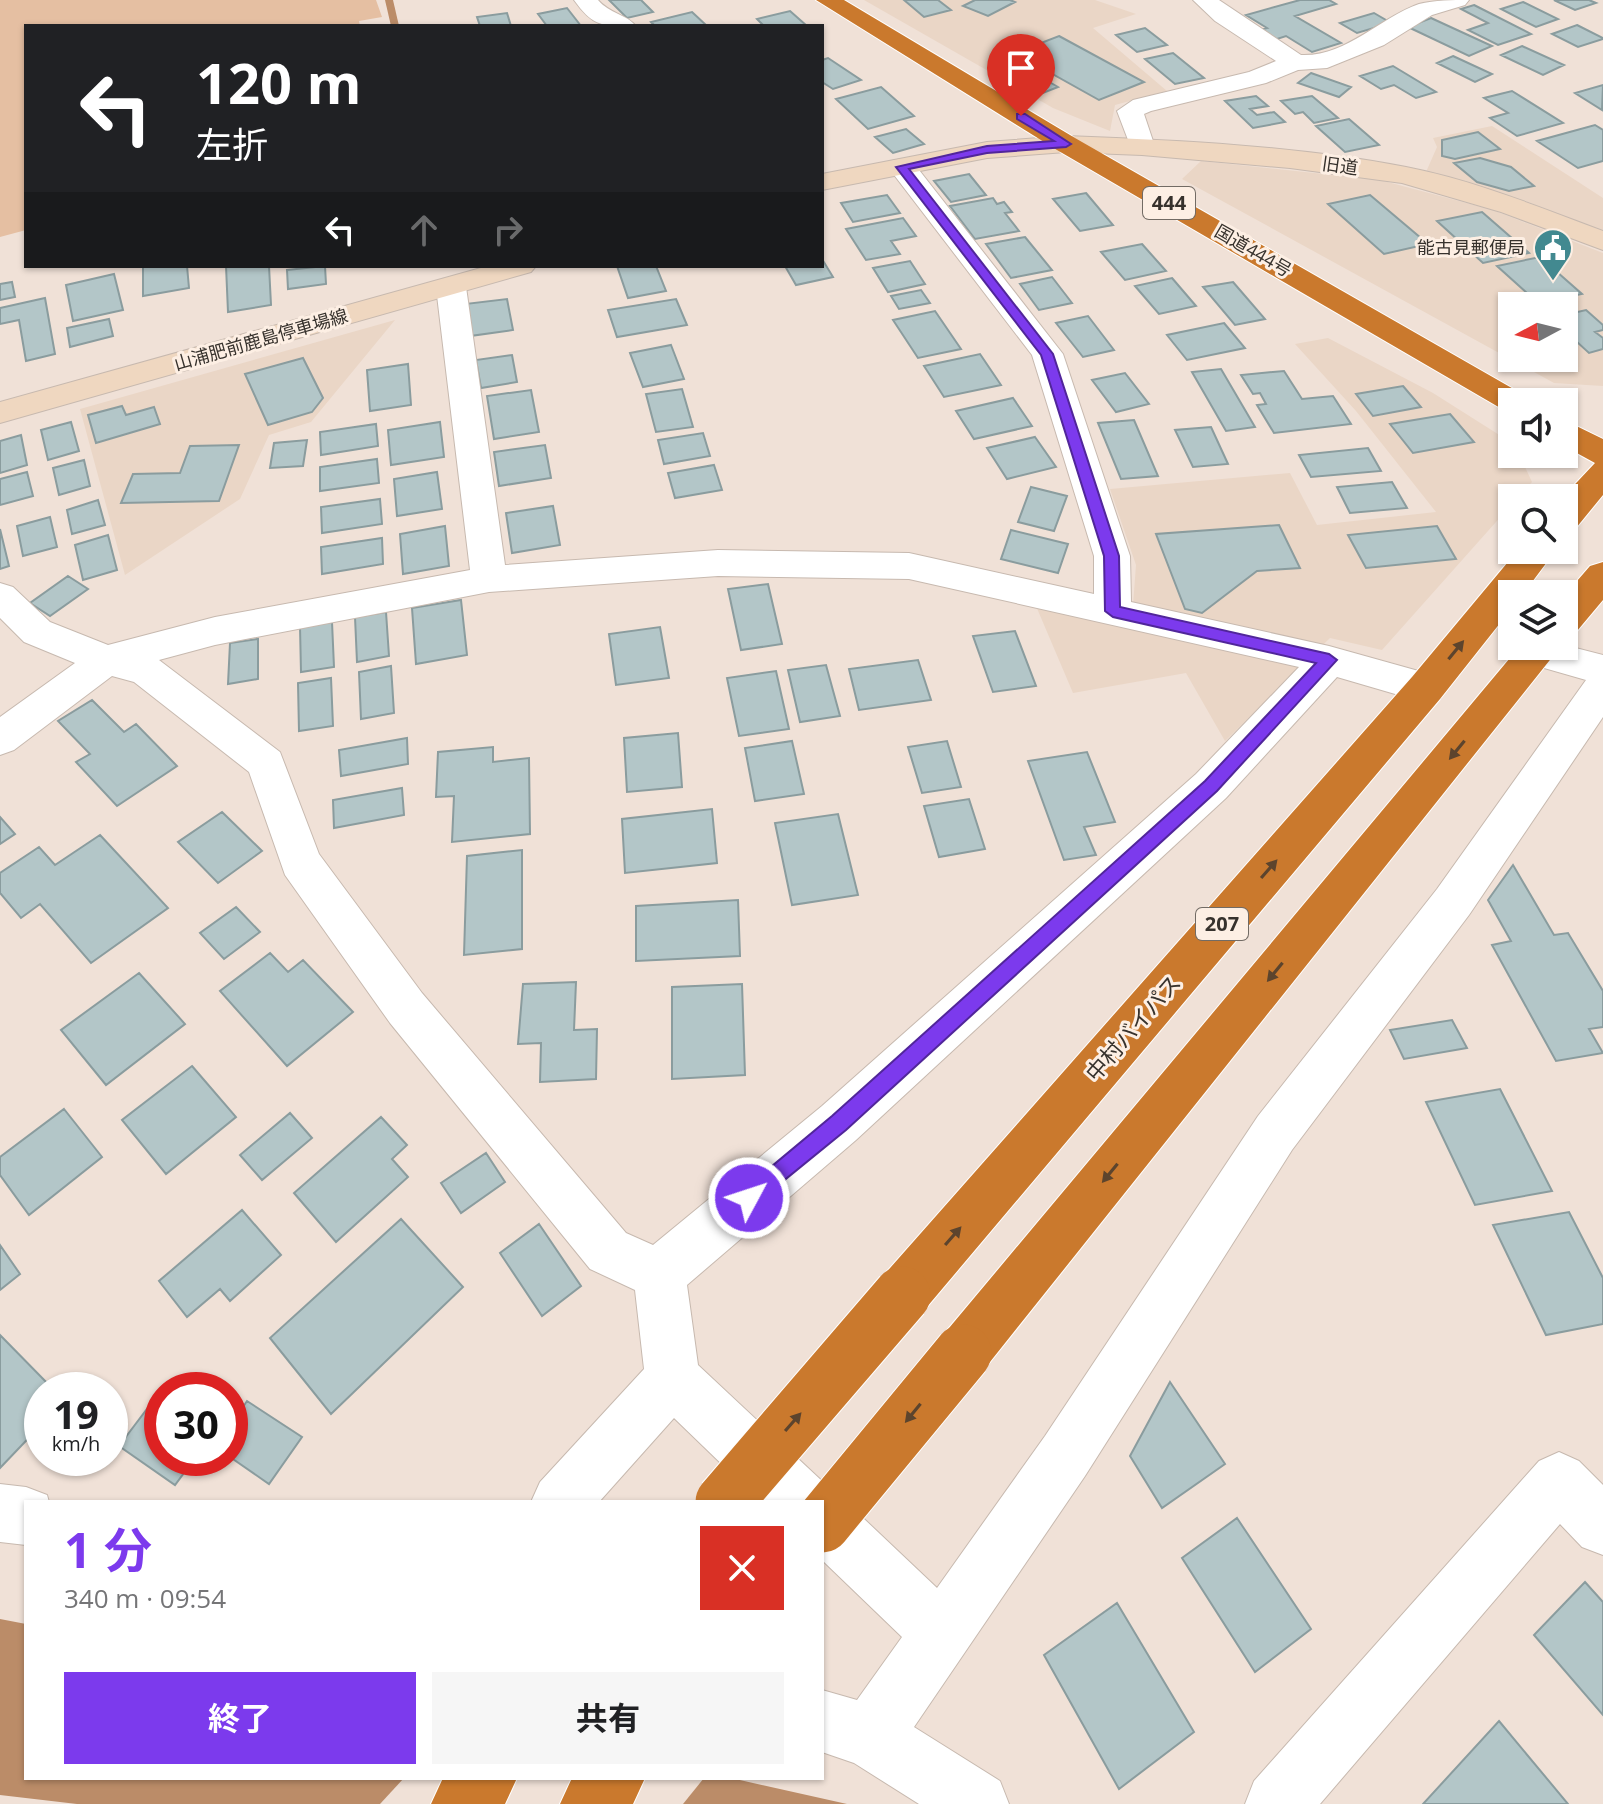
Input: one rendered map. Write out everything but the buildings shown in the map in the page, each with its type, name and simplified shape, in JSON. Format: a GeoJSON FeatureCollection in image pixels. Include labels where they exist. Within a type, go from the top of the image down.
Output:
{"type":"FeatureCollection","features":[{"type":"Feature","properties":{"kind":"highway","name":"国道444号"},"geometry":{"type":"LineString","coordinates":[[828,0],[1066,144],[1498,393]]}},
{"type":"Feature","properties":{"kind":"highway"},"geometry":{"type":"LineString","coordinates":[[1578,439],[1603,454]]}},
{"type":"Feature","properties":{"kind":"highway"},"geometry":{"type":"LineString","coordinates":[[1578,502],[1603,472]]}},
{"type":"Feature","properties":{"kind":"highway","name":"中村バイパス"},"geometry":{"type":"LineString","coordinates":[[726,1500],[1426,688],[1527,564]]}},
{"type":"Feature","properties":{"kind":"highway"},"geometry":{"type":"LineString","coordinates":[[1578,605],[1603,575]]}},
{"type":"Feature","properties":{"kind":"highway"},"geometry":{"type":"LineString","coordinates":[[824,1520],[1532,660]]}},
{"type":"Feature","properties":{"kind":"highway"},"geometry":{"type":"LineString","coordinates":[[463,1804],[483,1780]]}},
{"type":"Feature","properties":{"kind":"highway"},"geometry":{"type":"LineString","coordinates":[[592,1804],[611,1780]]}},
{"type":"Feature","properties":{"kind":"main road","name":"旧道"},"geometry":{"type":"LineString","coordinates":[[1066,144],[1142,147],[1290,160],[1405,175],[1511,206],[1603,241]]}},
{"type":"Feature","properties":{"kind":"main road"},"geometry":{"type":"LineString","coordinates":[[824,182],[987,150],[1066,144]]}},
{"type":"Feature","properties":{"kind":"main road","name":"山浦肥前鹿島停車場線"},"geometry":{"type":"LineString","coordinates":[[0,413],[514,268]]}},
{"type":"Feature","properties":{"kind":"street"},"geometry":{"type":"LineString","coordinates":[[586,0],[599,16],[619,24]]}},
{"type":"Feature","properties":{"kind":"street"},"geometry":{"type":"LineString","coordinates":[[1205,0],[1223,16],[1295,62]]}},
{"type":"Feature","properties":{"kind":"street"},"geometry":{"type":"LineString","coordinates":[[1142,147],[1130,111],[1142,105],[1257,78],[1295,62],[1318,63],[1375,40],[1424,10],[1457,0]]}},
{"type":"Feature","properties":{"kind":"street"},"geometry":{"type":"LineString","coordinates":[[902,167],[1047,354],[1112,556],[1113,611]]}},
{"type":"Feature","properties":{"kind":"street"},"geometry":{"type":"LineString","coordinates":[[451,287],[489,579]]}},
{"type":"Feature","properties":{"kind":"street"},"geometry":{"type":"LineString","coordinates":[[0,739],[106,660],[215,631],[489,579],[718,563],[909,566],[1329,660],[1426,688]]}},
{"type":"Feature","properties":{"kind":"street"},"geometry":{"type":"LineString","coordinates":[[0,596],[37,632],[106,660],[147,671],[266,763],[300,862],[406,1008],[608,1251],[659,1274]]}},
{"type":"Feature","properties":{"kind":"street"},"geometry":{"type":"LineString","coordinates":[[1578,656],[1603,670]]}},
{"type":"Feature","properties":{"kind":"street"},"geometry":{"type":"LineString","coordinates":[[659,1274],[839,1123],[1211,786],[1329,660]]}},
{"type":"Feature","properties":{"kind":"street"},"geometry":{"type":"LineString","coordinates":[[977,1804],[846,1729],[941,1633],[1065,1456],[1275,1133],[1453,902],[1603,686]]}},
{"type":"Feature","properties":{"kind":"street"},"geometry":{"type":"LineString","coordinates":[[659,1274],[673,1379],[801,1500]]}},
{"type":"Feature","properties":{"kind":"street"},"geometry":{"type":"LineString","coordinates":[[562,1500],[673,1379]]}},
{"type":"Feature","properties":{"kind":"street"},"geometry":{"type":"LineString","coordinates":[[1277,1804],[1559,1481],[1603,1526]]}},
{"type":"Feature","properties":{"kind":"street"},"geometry":{"type":"LineString","coordinates":[[0,1513],[24,1516]]}},
{"type":"Feature","properties":{"kind":"street"},"geometry":{"type":"LineString","coordinates":[[824,1524],[941,1633]]}},
{"type":"Feature","properties":{"kind":"shaded area"},"geometry":{"type":"Polygon","coordinates":[[[0,0],[376,0],[382,17],[359,21],[360,24],[24,24],[24,231],[0,237],[0,0]]]}},
{"type":"Feature","properties":{"kind":"shaded area"},"geometry":{"type":"Polygon","coordinates":[[[864,0],[1095,0],[1136,14],[1093,28],[1167,91],[1115,105],[1110,131],[1053,108],[864,0]]]}},
{"type":"Feature","properties":{"kind":"shaded area"},"geometry":{"type":"Polygon","coordinates":[[[1492,126],[1603,198],[1603,231],[1525,201],[1426,172],[1437,147],[1433,138],[1492,126]]]}},
{"type":"Feature","properties":{"kind":"shaded area"},"geometry":{"type":"Polygon","coordinates":[[[1201,161],[1380,180],[1493,210],[1603,253],[1603,386],[1554,383],[1534,372],[1578,372],[1578,292],[1498,292],[1498,352],[1182,179],[1201,161]]]}},
{"type":"Feature","properties":{"kind":"shaded area"},"geometry":{"type":"Polygon","coordinates":[[[395,320],[311,422],[269,435],[240,499],[125,575],[80,409],[395,320]]]}},
{"type":"Feature","properties":{"kind":"shaded area"},"geometry":{"type":"Polygon","coordinates":[[[1328,338],[1433,393],[1498,434],[1498,468],[1526,468],[1532,482],[1498,484],[1498,520],[1382,650],[1330,638],[1225,741],[1186,673],[1073,693],[1036,606],[1132,619],[1136,565],[1110,489],[1290,473],[1317,525],[1436,512],[1356,411],[1295,344],[1328,338]]]}},
{"type":"Feature","properties":{"kind":"shaded area"},"geometry":{"type":"Polygon","coordinates":[[[0,1619],[24,1624],[24,1780],[740,1780],[847,1804],[77,1804],[0,1795],[0,1619]]]}},
{"type":"Feature","properties":{"kind":"pier"},"geometry":{"type":"Polygon","coordinates":[[[402,1780],[702,1780],[683,1804],[380,1804],[402,1780]]]}},
{"type":"Feature","properties":{"kind":"waterway"},"geometry":{"type":"LineString","coordinates":[[389,0],[395,24]]}},
{"type":"Feature","properties":{"kind":"place","name":"能古見郵便局"},"geometry":{"type":"Point","coordinates":[1553,282]}},
{"type":"Feature","properties":{"kind":"route"},"geometry":{"type":"LineString","coordinates":[[749,1198],[839,1123],[1211,786],[1329,660],[1113,611],[1112,556],[1047,354],[902,167],[987,150],[1066,144],[1021,116]]}}]}
